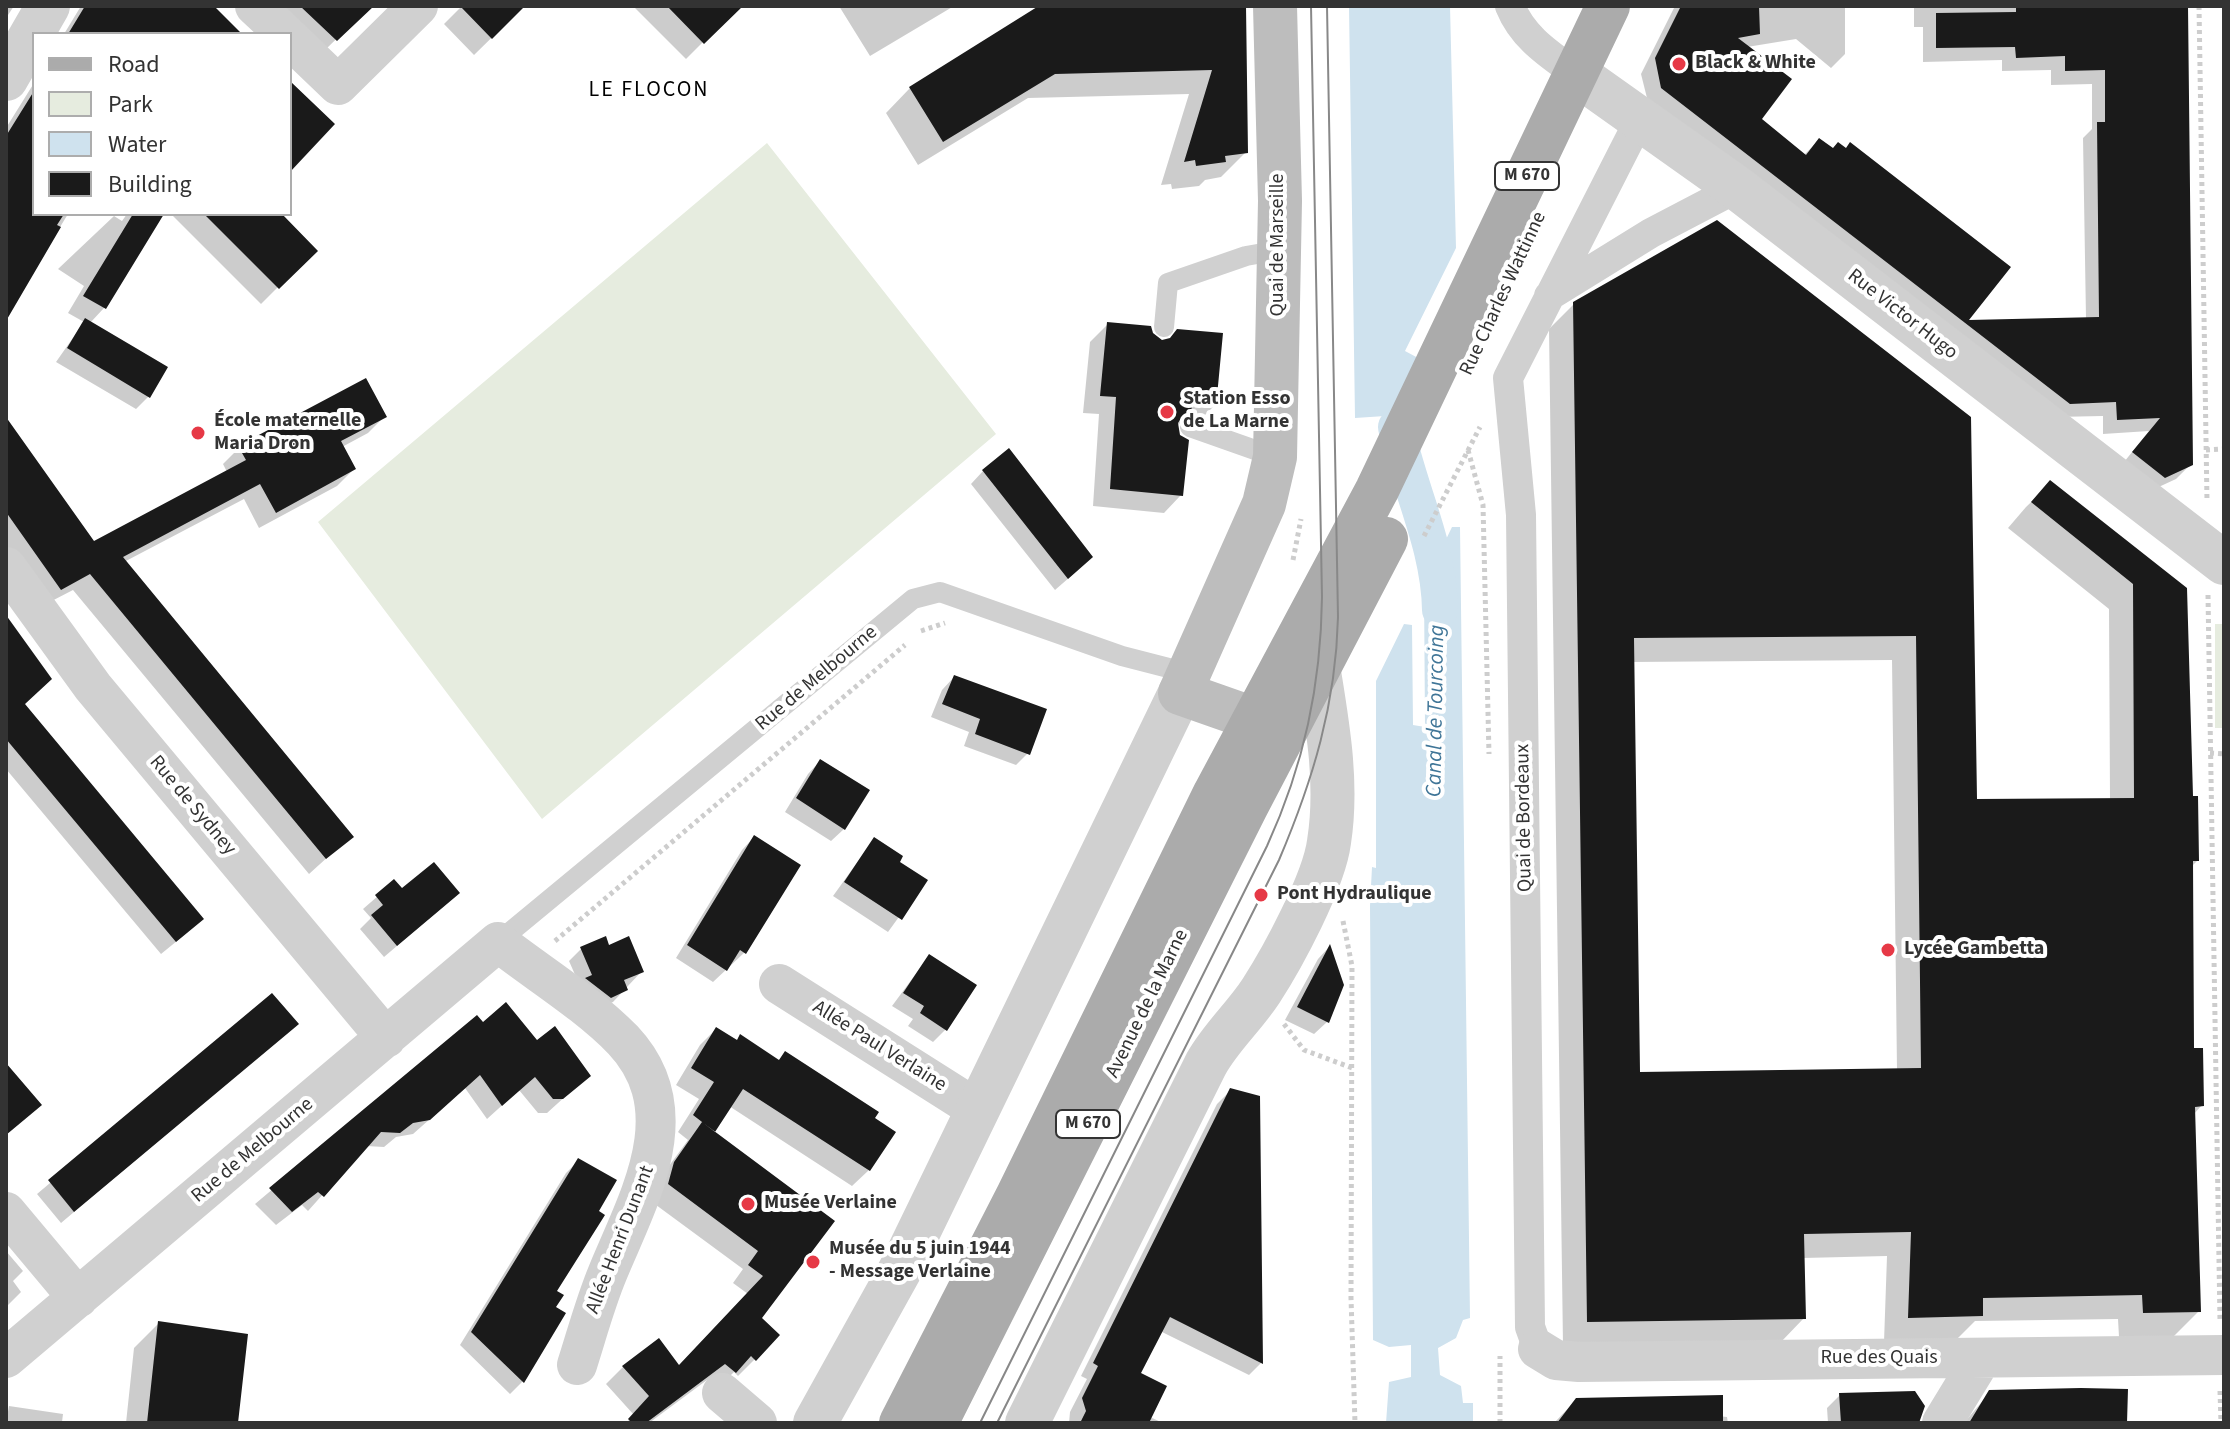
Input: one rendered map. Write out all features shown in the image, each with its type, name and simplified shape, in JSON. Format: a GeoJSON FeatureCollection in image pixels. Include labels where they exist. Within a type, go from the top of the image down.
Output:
{"type":"FeatureCollection","features":[{"type":"Feature","properties":{"kind":"main road","name":"Quai de Marseille"},"geometry":{"type":"LineString","coordinates":[[1273,470],[1280,250],[1275,6]]}},
{"type":"Feature","properties":{"kind":"main road","name":"Rue Charles Wattinne"},"geometry":{"type":"LineString","coordinates":[[1440,467],[1587,81],[1608,6]]}},
{"type":"Feature","properties":{"kind":"main road","name":"Rue Charles Wattinne"},"geometry":{"type":"LineString","coordinates":[[1377,490],[1587,81],[1639,6]]}},
{"type":"Feature","properties":{"kind":"main road","name":"M 670"},"geometry":{"type":"LineString","coordinates":[[1399,550],[1440,467]]}},
{"type":"Feature","properties":{"kind":"main road"},"geometry":{"type":"LineString","coordinates":[[1270,725],[1184,683],[1273,470]]}},
{"type":"Feature","properties":{"kind":"main road","name":"Avenue de la Marne"},"geometry":{"type":"LineString","coordinates":[[936,1423],[1270,725],[1377,490]]}},
{"type":"Feature","properties":{"kind":"main road","name":"Avenue de la Marne"},"geometry":{"type":"LineString","coordinates":[[901,1423],[1270,725],[1319,672],[1399,550]]}},
{"type":"Feature","properties":{"kind":"street"},"geometry":{"type":"LineString","coordinates":[[33,32],[48,6]]}},
{"type":"Feature","properties":{"kind":"street"},"geometry":{"type":"LineString","coordinates":[[255,6],[283,32]]}},
{"type":"Feature","properties":{"kind":"street"},"geometry":{"type":"LineString","coordinates":[[292,41],[338,85],[418,6]]}},
{"type":"Feature","properties":{"kind":"street"},"geometry":{"type":"LineString","coordinates":[[1510,6],[1518,22],[1538,47],[1587,81]]}},
{"type":"Feature","properties":{"kind":"street"},"geometry":{"type":"LineString","coordinates":[[6,79],[32,34]]}},
{"type":"Feature","properties":{"kind":"street","name":"Rue Victor Hugo"},"geometry":{"type":"LineString","coordinates":[[1587,81],[1737,188],[2215,556]]}},
{"type":"Feature","properties":{"kind":"street","name":"Quai de Bordeaux"},"geometry":{"type":"LineString","coordinates":[[1538,1349],[1530,1327],[1521,515],[1508,378],[1640,119]]}},
{"type":"Feature","properties":{"kind":"street"},"geometry":{"type":"LineString","coordinates":[[1549,296],[1651,233],[1737,188]]}},
{"type":"Feature","properties":{"kind":"street","name":"Rue de Sydney"},"geometry":{"type":"LineString","coordinates":[[6,567],[93,687],[386,1038]]}},
{"type":"Feature","properties":{"kind":"street"},"geometry":{"type":"LineString","coordinates":[[1027,1423],[1206,1064],[1219,1040],[1258,996],[1322,869],[1329,843],[1332,777],[1319,672]]}},
{"type":"Feature","properties":{"kind":"street"},"geometry":{"type":"LineString","coordinates":[[815,1423],[893,1282],[1184,683]]}},
{"type":"Feature","properties":{"kind":"street"},"geometry":{"type":"LineString","coordinates":[[1270,725],[1315,744],[1332,777]]}},
{"type":"Feature","properties":{"kind":"street","name":"Rue de Melbourne"},"geometry":{"type":"LineString","coordinates":[[6,1358],[498,942]]}},
{"type":"Feature","properties":{"kind":"street","name":"Allée Henri Dunant"},"geometry":{"type":"LineString","coordinates":[[498,942],[622,1040],[640,1063],[656,1109],[656,1139],[649,1174],[595,1305],[577,1365]]}},
{"type":"Feature","properties":{"kind":"street","name":"Allée Paul Verlaine"},"geometry":{"type":"LineString","coordinates":[[779,984],[978,1110]]}},
{"type":"Feature","properties":{"kind":"street"},"geometry":{"type":"LineString","coordinates":[[6,1212],[78,1298]]}},
{"type":"Feature","properties":{"kind":"street","name":"Rue des Quais"},"geometry":{"type":"LineString","coordinates":[[1538,1349],[1556,1360],[1579,1362],[2222,1355]]}},
{"type":"Feature","properties":{"kind":"street"},"geometry":{"type":"LineString","coordinates":[[1942,1423],[1981,1359]]}},
{"type":"Feature","properties":{"kind":"street"},"geometry":{"type":"LineString","coordinates":[[722,1393],[757,1423]]}},
{"type":"Feature","properties":{"kind":"lane"},"geometry":{"type":"LineString","coordinates":[[1164,327],[1168,283],[1246,256],[1280,250]]}},
{"type":"Feature","properties":{"kind":"lane"},"geometry":{"type":"LineString","coordinates":[[1190,427],[1273,470]]}},
{"type":"Feature","properties":{"kind":"lane","name":"Rue de Melbourne"},"geometry":{"type":"LineString","coordinates":[[498,942],[913,599],[940,592],[1122,656],[1184,683]]}},
{"type":"Feature","properties":{"kind":"path"},"geometry":{"type":"LineString","coordinates":[[2199,6],[2206,450],[2215,556],[2210,753],[2221,1423]]}},
{"type":"Feature","properties":{"kind":"path"},"geometry":{"type":"LineString","coordinates":[[2206,450],[2224,449]]}},
{"type":"Feature","properties":{"kind":"path"},"geometry":{"type":"LineString","coordinates":[[1399,550],[1440,467]]}},
{"type":"Feature","properties":{"kind":"path","name":"Rue de Melbourne"},"geometry":{"type":"LineString","coordinates":[[549,946],[926,627],[959,620]]}},
{"type":"Feature","properties":{"kind":"path"},"geometry":{"type":"LineString","coordinates":[[2210,753],[2224,754]]}},
{"type":"Feature","properties":{"kind":"path"},"geometry":{"type":"LineString","coordinates":[[1340,907],[1352,966],[1355,1069],[1351,1298],[1355,1423]]}},
{"type":"Feature","properties":{"kind":"path"},"geometry":{"type":"LineString","coordinates":[[1258,996],[1304,1050],[1355,1069]]}},
{"type":"Feature","properties":{"kind":"green space"},"geometry":{"type":"Polygon","coordinates":[[[767,143],[996,434],[542,819],[318,522],[767,143]]]}},
{"type":"Feature","properties":{"kind":"green space"},"geometry":{"type":"Polygon","coordinates":[[[2215,624],[2224,624],[2224,728],[2215,728],[2215,624]]]}},
{"type":"Feature","properties":{"kind":"water"},"geometry":{"type":"Polygon","coordinates":[[[1349,6],[1450,6],[1456,248],[1405,351],[1420,359],[1385,430],[1385,416],[1355,418],[1349,6]]]}},
{"type":"Feature","properties":{"kind":"water"},"geometry":{"type":"Polygon","coordinates":[[[1452,527],[1460,527],[1470,1318],[1463,1320],[1456,1338],[1438,1348],[1440,1375],[1461,1386],[1463,1403],[1473,1403],[1473,1423],[1386,1423],[1389,1382],[1411,1377],[1411,1345],[1389,1347],[1373,1340],[1370,906],[1372,867],[1376,868],[1376,681],[1404,624],[1412,625],[1413,725],[1425,727],[1424,585],[1452,527]]]}},
{"type":"Feature","properties":{"kind":"building"},"geometry":{"type":"Polygon","coordinates":[[[85,6],[214,6],[240,32],[69,32],[85,6]]]}},
{"type":"Feature","properties":{"kind":"building"},"geometry":{"type":"Polygon","coordinates":[[[300,6],[374,6],[337,41],[300,6]]]}},
{"type":"Feature","properties":{"kind":"building"},"geometry":{"type":"Polygon","coordinates":[[[460,6],[525,6],[492,39],[460,6]]]}},
{"type":"Feature","properties":{"kind":"building"},"geometry":{"type":"Polygon","coordinates":[[[667,6],[743,6],[704,44],[667,6]]]}},
{"type":"Feature","properties":{"kind":"building"},"geometry":{"type":"Polygon","coordinates":[[[1246,6],[1248,153],[1225,156],[1226,162],[1196,166],[1195,160],[1184,162],[1212,70],[1055,74],[943,142],[909,87],[1037,7],[1246,6]]]}},
{"type":"Feature","properties":{"kind":"building"},"geometry":{"type":"Polygon","coordinates":[[[1681,6],[1759,6],[1760,34],[1738,38],[1792,79],[1762,119],[1806,155],[1819,138],[1833,148],[1838,142],[1846,148],[1850,142],[2011,267],[1969,320],[2099,317],[2097,122],[2105,122],[2105,70],[2065,71],[2065,56],[2016,58],[2015,47],[1936,48],[1936,13],[2016,12],[2016,6],[2188,6],[2193,465],[2165,478],[2132,452],[2160,418],[2117,420],[2116,402],[2070,404],[1661,88],[1655,58],[1681,6]]]}},
{"type":"Feature","properties":{"kind":"building"},"geometry":{"type":"Polygon","coordinates":[[[292,83],[335,124],[292,170],[292,83]]]}},
{"type":"Feature","properties":{"kind":"building"},"geometry":{"type":"Polygon","coordinates":[[[32,94],[32,216],[63,216],[57,225],[61,227],[6,321],[6,136],[32,94]]]}},
{"type":"Feature","properties":{"kind":"building"},"geometry":{"type":"Polygon","coordinates":[[[132,216],[163,216],[106,309],[83,296],[132,216]]]}},
{"type":"Feature","properties":{"kind":"building"},"geometry":{"type":"Polygon","coordinates":[[[206,216],[284,216],[318,251],[279,289],[206,216]]]}},
{"type":"Feature","properties":{"kind":"building","name":"Lycée Gambetta"},"geometry":{"type":"Polygon","coordinates":[[[1717,220],[1971,417],[1977,799],[2134,798],[2133,584],[2031,502],[2050,480],[2187,588],[2193,796],[2198,796],[2199,861],[2193,861],[2194,1048],[2203,1048],[2204,1106],[2195,1107],[2201,1312],[2143,1313],[2142,1295],[1983,1298],[1983,1316],[1908,1318],[1911,1232],[1804,1234],[1806,1319],[1587,1322],[1573,302],[1717,220]],[[1916,636],[1634,638],[1640,1072],[1921,1068],[1916,636]]]}},
{"type":"Feature","properties":{"kind":"building"},"geometry":{"type":"Polygon","coordinates":[[[85,318],[168,367],[150,398],[67,348],[85,318]]]}},
{"type":"Feature","properties":{"kind":"building"},"geometry":{"type":"Polygon","coordinates":[[[1107,322],[1151,326],[1153,333],[1162,340],[1170,338],[1177,329],[1223,333],[1216,407],[1192,404],[1191,414],[1182,417],[1178,423],[1180,435],[1189,440],[1183,496],[1110,489],[1116,397],[1100,396],[1107,322]]]}},
{"type":"Feature","properties":{"kind":"building"},"geometry":{"type":"Polygon","coordinates":[[[366,378],[387,417],[341,441],[356,469],[276,513],[260,484],[123,557],[354,837],[326,859],[90,574],[61,590],[6,512],[6,417],[94,541],[246,460],[238,446],[366,378]]]}},
{"type":"Feature","properties":{"kind":"building"},"geometry":{"type":"Polygon","coordinates":[[[1009,448],[1093,557],[1068,579],[982,470],[1009,448]]]}},
{"type":"Feature","properties":{"kind":"building"},"geometry":{"type":"Polygon","coordinates":[[[6,615],[52,679],[25,704],[204,919],[176,942],[6,739],[6,615]]]}},
{"type":"Feature","properties":{"kind":"building"},"geometry":{"type":"Polygon","coordinates":[[[954,675],[1047,709],[1030,755],[975,734],[980,719],[942,704],[954,675]]]}},
{"type":"Feature","properties":{"kind":"building"},"geometry":{"type":"Polygon","coordinates":[[[820,759],[870,790],[845,830],[796,798],[820,759]]]}},
{"type":"Feature","properties":{"kind":"building"},"geometry":{"type":"Polygon","coordinates":[[[754,835],[801,865],[746,954],[740,950],[727,971],[687,945],[754,835]]]}},
{"type":"Feature","properties":{"kind":"building"},"geometry":{"type":"Polygon","coordinates":[[[874,837],[903,856],[900,862],[928,880],[902,920],[844,882],[874,837]]]}},
{"type":"Feature","properties":{"kind":"building"},"geometry":{"type":"Polygon","coordinates":[[[434,862],[460,893],[397,946],[371,915],[383,905],[375,895],[394,879],[402,888],[434,862]]]}},
{"type":"Feature","properties":{"kind":"building"},"geometry":{"type":"Polygon","coordinates":[[[606,936],[609,945],[629,936],[644,972],[624,980],[628,990],[611,998],[585,978],[592,975],[580,947],[606,936]]]}},
{"type":"Feature","properties":{"kind":"building"},"geometry":{"type":"Polygon","coordinates":[[[1330,944],[1344,985],[1329,1023],[1297,1007],[1330,944]]]}},
{"type":"Feature","properties":{"kind":"building"},"geometry":{"type":"Polygon","coordinates":[[[929,954],[977,985],[947,1031],[920,1013],[924,1006],[903,993],[929,954]]]}},
{"type":"Feature","properties":{"kind":"building"},"geometry":{"type":"Polygon","coordinates":[[[272,993],[299,1024],[74,1212],[48,1180],[272,993]]]}},
{"type":"Feature","properties":{"kind":"building"},"geometry":{"type":"Polygon","coordinates":[[[506,1002],[537,1040],[555,1026],[591,1076],[563,1099],[553,1099],[535,1077],[502,1106],[480,1075],[430,1120],[413,1123],[400,1133],[381,1132],[324,1197],[318,1192],[292,1212],[269,1188],[477,1015],[483,1022],[506,1002]]]}},
{"type":"Feature","properties":{"kind":"building"},"geometry":{"type":"Polygon","coordinates":[[[716,1027],[737,1040],[740,1034],[779,1060],[785,1051],[879,1112],[875,1118],[896,1132],[870,1171],[743,1089],[715,1132],[693,1115],[714,1082],[691,1068],[716,1027]]]}},
{"type":"Feature","properties":{"kind":"building"},"geometry":{"type":"Polygon","coordinates":[[[6,1063],[42,1105],[6,1135],[6,1063]]]}},
{"type":"Feature","properties":{"kind":"building"},"geometry":{"type":"Polygon","coordinates":[[[1230,1088],[1260,1096],[1263,1364],[1170,1317],[1141,1373],[1167,1386],[1149,1423],[1080,1423],[1086,1411],[1082,1398],[1098,1366],[1093,1363],[1230,1088]]]}},
{"type":"Feature","properties":{"kind":"building","name":"Musée Verlaine"},"geometry":{"type":"Polygon","coordinates":[[[702,1122],[835,1221],[762,1318],[780,1335],[756,1361],[751,1356],[736,1373],[725,1364],[646,1423],[632,1423],[628,1419],[649,1396],[622,1366],[659,1338],[679,1365],[763,1276],[748,1265],[758,1251],[668,1184],[674,1162],[702,1122]]]}},
{"type":"Feature","properties":{"kind":"building"},"geometry":{"type":"Polygon","coordinates":[[[578,1158],[617,1180],[599,1211],[605,1215],[557,1291],[564,1295],[556,1307],[566,1313],[524,1383],[471,1332],[578,1158]]]}},
{"type":"Feature","properties":{"kind":"building"},"geometry":{"type":"Polygon","coordinates":[[[158,1321],[248,1334],[238,1423],[147,1423],[158,1321]]]}},
{"type":"Feature","properties":{"kind":"building"},"geometry":{"type":"Polygon","coordinates":[[[2128,1389],[2127,1423],[1969,1423],[1989,1390],[2128,1389]]]}},
{"type":"Feature","properties":{"kind":"building"},"geometry":{"type":"Polygon","coordinates":[[[1915,1391],[1925,1406],[1919,1423],[1841,1423],[1839,1393],[1915,1391]]]}},
{"type":"Feature","properties":{"kind":"building"},"geometry":{"type":"Polygon","coordinates":[[[1723,1395],[1723,1423],[1557,1423],[1576,1398],[1723,1395]]]}},
{"type":"Feature","properties":{"kind":"waterway","name":"Canal de Tourcoing"},"geometry":{"type":"LineString","coordinates":[[1396,427],[1435,563],[1440,610]]}},
{"type":"Feature","properties":{"kind":"tram line"},"geometry":{"type":"LineString","coordinates":[[980,1423],[1267,846],[1291,785],[1308,724],[1318,662],[1322,597],[1311,6]]}},
{"type":"Feature","properties":{"kind":"tram line"},"geometry":{"type":"LineString","coordinates":[[997,1423],[1279,860],[1312,771],[1327,711],[1338,617],[1327,6]]}},
{"type":"Feature","properties":{"kind":"place","name":"Black & White"},"geometry":{"type":"Point","coordinates":[1679,64]}},
{"type":"Feature","properties":{"kind":"place","name":"Station Esso de La Marne"},"geometry":{"type":"Point","coordinates":[1167,412]}},
{"type":"Feature","properties":{"kind":"place","name":"École maternelle Maria Dron"},"geometry":{"type":"Point","coordinates":[198,433]}},
{"type":"Feature","properties":{"kind":"place","name":"Pont Hydraulique"},"geometry":{"type":"Point","coordinates":[1261,895]}},
{"type":"Feature","properties":{"kind":"place","name":"Lycée Gambetta"},"geometry":{"type":"Point","coordinates":[1888,950]}},
{"type":"Feature","properties":{"kind":"place","name":"Musée Verlaine"},"geometry":{"type":"Point","coordinates":[748,1204]}},
{"type":"Feature","properties":{"kind":"place","name":"Musée du 5 juin 1944 - Message Verlaine"},"geometry":{"type":"Point","coordinates":[813,1262]}},
{"type":"Feature","properties":{"kind":"district","name":"LE FLOCON"},"geometry":{"type":"Point","coordinates":[649,91]}}]}
